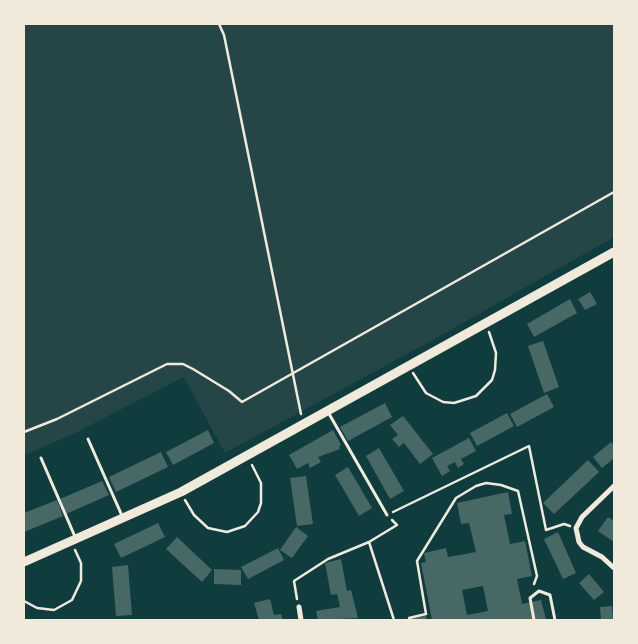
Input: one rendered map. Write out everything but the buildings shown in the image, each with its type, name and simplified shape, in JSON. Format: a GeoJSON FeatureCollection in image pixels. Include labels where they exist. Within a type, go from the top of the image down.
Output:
{"type":"FeatureCollection","features":[{"type":"Feature","properties":{"kind":"street"},"geometry":{"type":"LineString","coordinates":[[24,562],[181,492],[614,252]]}},
{"type":"Feature","properties":{"kind":"street"},"geometry":{"type":"LineString","coordinates":[[614,486],[582,517],[576,528],[578,542],[583,547],[602,557],[614,568]]}},
{"type":"Feature","properties":{"kind":"street"},"geometry":{"type":"LineString","coordinates":[[299,607],[301,620]]}},
{"type":"Feature","properties":{"kind":"lane"},"geometry":{"type":"LineString","coordinates":[[328,412],[388,515]]}},
{"type":"Feature","properties":{"kind":"lane"},"geometry":{"type":"LineString","coordinates":[[88,439],[123,518]]}},
{"type":"Feature","properties":{"kind":"lane"},"geometry":{"type":"LineString","coordinates":[[41,458],[74,540]]}},
{"type":"Feature","properties":{"kind":"lane"},"geometry":{"type":"LineString","coordinates":[[534,620],[530,598],[539,591],[550,595],[555,620]]}},
{"type":"Feature","properties":{"kind":"path"},"geometry":{"type":"LineString","coordinates":[[219,24],[224,35],[303,426]]}},
{"type":"Feature","properties":{"kind":"path"},"geometry":{"type":"LineString","coordinates":[[24,432],[64,415],[167,364],[183,364],[193,369],[229,391],[242,402],[614,192]]}},
{"type":"Feature","properties":{"kind":"path"},"geometry":{"type":"LineString","coordinates":[[409,366],[422,389],[433,398],[454,403],[476,396],[492,380],[496,361],[492,339],[484,324]]}},
{"type":"Feature","properties":{"kind":"path"},"geometry":{"type":"LineString","coordinates":[[299,607],[294,581],[328,559],[369,542],[396,525],[388,515],[529,446],[546,530],[564,524],[576,528]]}},
{"type":"Feature","properties":{"kind":"path"},"geometry":{"type":"LineString","coordinates":[[181,492],[194,515],[208,528],[227,532],[245,526],[258,512],[262,492],[261,482],[247,456]]}},
{"type":"Feature","properties":{"kind":"path"},"geometry":{"type":"LineString","coordinates":[[410,620],[409,618],[426,614],[418,576],[417,561],[420,554],[456,498],[476,486],[486,483],[518,491],[537,576],[536,583],[529,588]]}},
{"type":"Feature","properties":{"kind":"path"},"geometry":{"type":"LineString","coordinates":[[24,601],[37,608],[54,610],[72,600],[81,581],[82,572],[74,540]]}},
{"type":"Feature","properties":{"kind":"path"},"geometry":{"type":"LineString","coordinates":[[369,542],[394,620]]}},
{"type":"Feature","properties":{"kind":"shaded area"},"geometry":{"type":"Polygon","coordinates":[[[24,24],[614,24],[614,237],[449,331],[225,453],[184,377],[73,434],[24,455],[24,24]]]}}]}
